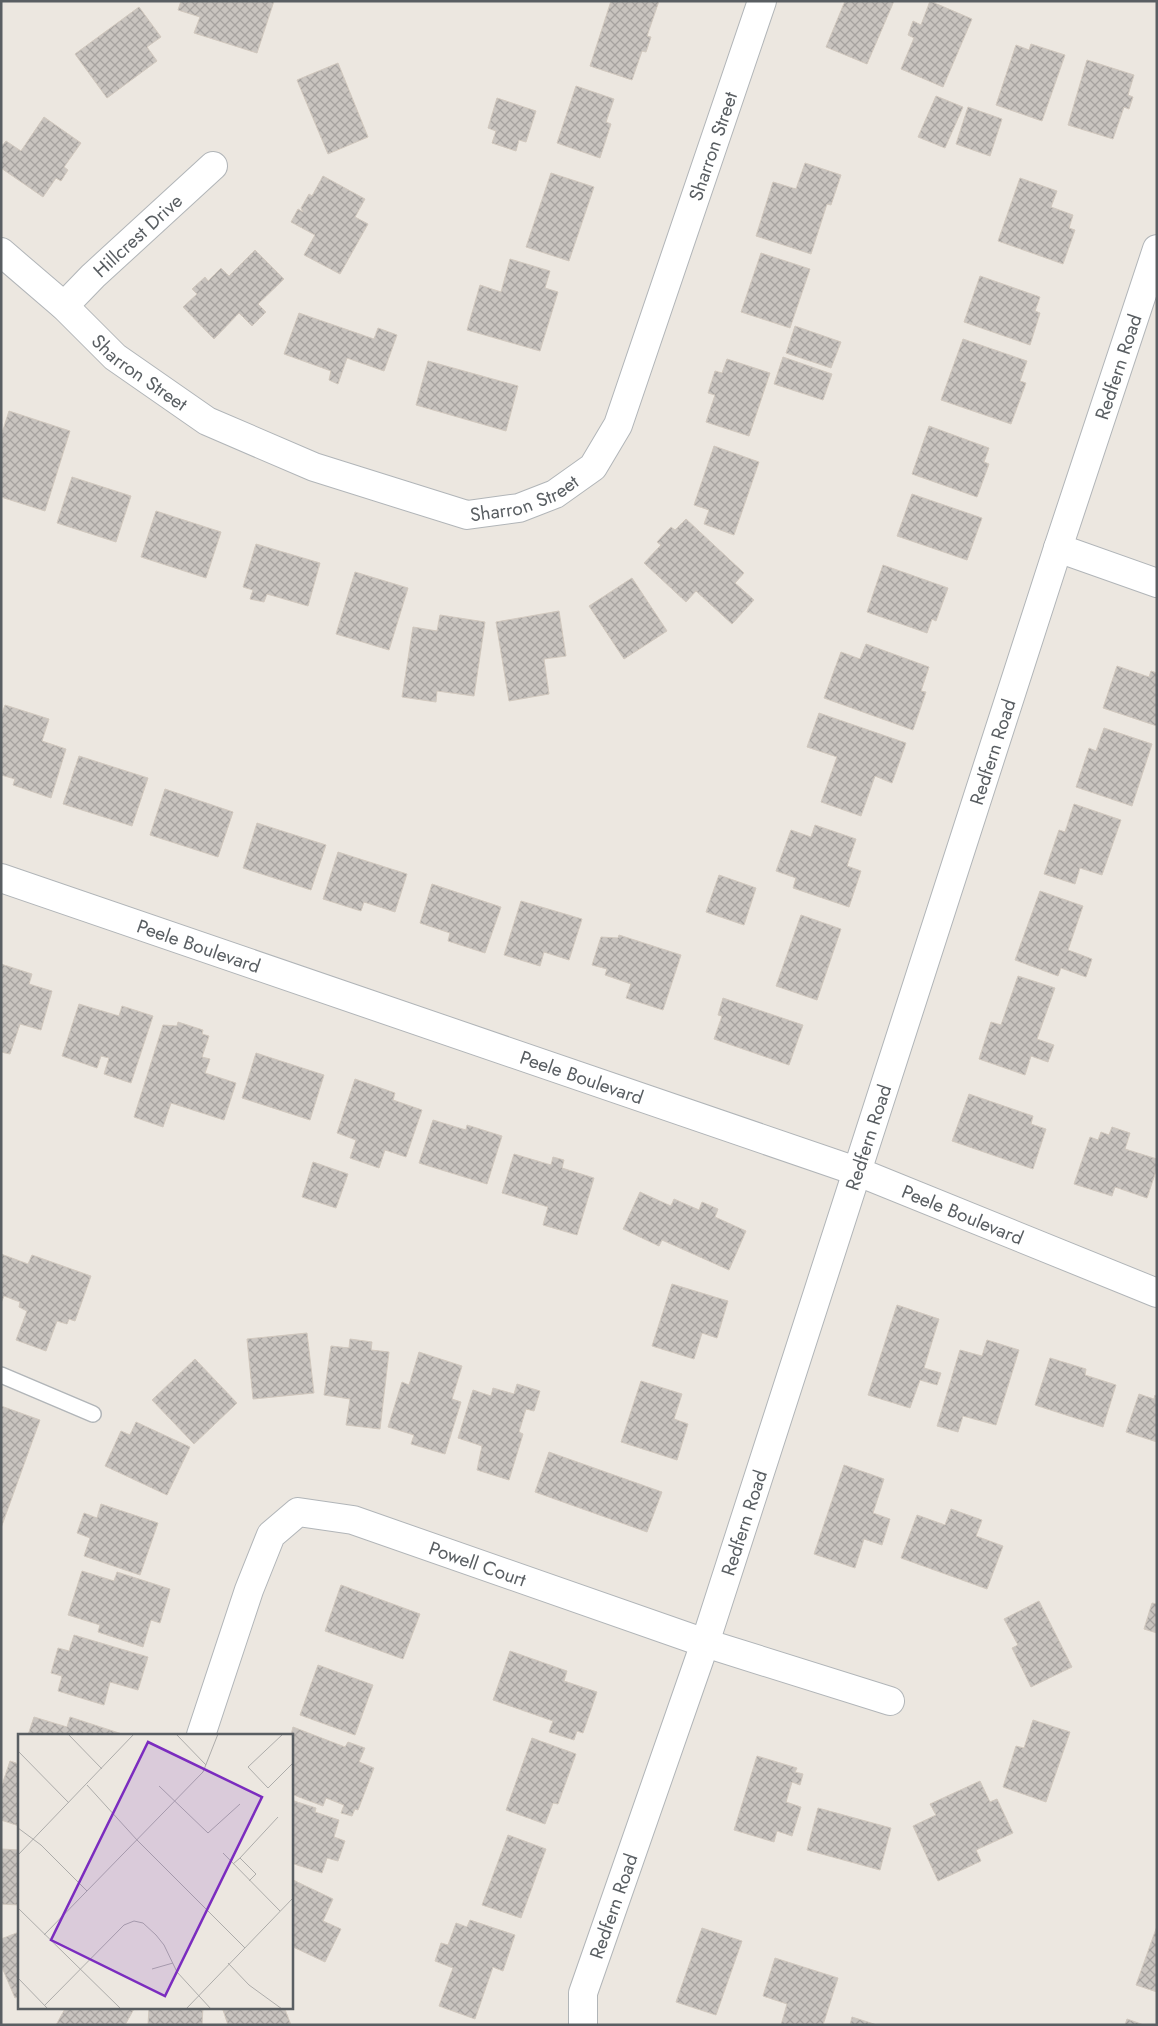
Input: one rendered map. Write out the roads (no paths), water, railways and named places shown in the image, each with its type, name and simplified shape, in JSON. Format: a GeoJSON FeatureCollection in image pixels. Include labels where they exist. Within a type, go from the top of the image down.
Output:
{"type":"FeatureCollection","features":[{"type":"Feature","properties":{"kind":"street","name":"Sharron Street"},"geometry":{"type":"LineString","coordinates":[[1,252],[64,306],[115,357],[207,421],[314,467],[467,515],[519,508],[555,494],[593,467],[618,424],[762,1]]}},
{"type":"Feature","properties":{"kind":"street","name":"Hillcrest Drive"},"geometry":{"type":"LineString","coordinates":[[64,306],[93,276],[213,166]]}},
{"type":"Feature","properties":{"kind":"street","name":"Redfern Road"},"geometry":{"type":"LineString","coordinates":[[583,2025],[583,1993],[705,1643],[1058,548],[1157,249]]}},
{"type":"Feature","properties":{"kind":"street"},"geometry":{"type":"LineString","coordinates":[[1058,548],[1157,582]]}},
{"type":"Feature","properties":{"kind":"street","name":"Peele Boulevard"},"geometry":{"type":"LineString","coordinates":[[1,878],[856,1172],[1157,1293]]}},
{"type":"Feature","properties":{"kind":"street","name":"Powell Court"},"geometry":{"type":"LineString","coordinates":[[201,1734],[249,1590],[271,1535],[298,1512],[353,1520],[705,1643],[890,1701]]}},
{"type":"Feature","properties":{"kind":"lane"},"geometry":{"type":"LineString","coordinates":[[1,1375],[93,1414]]}}]}
